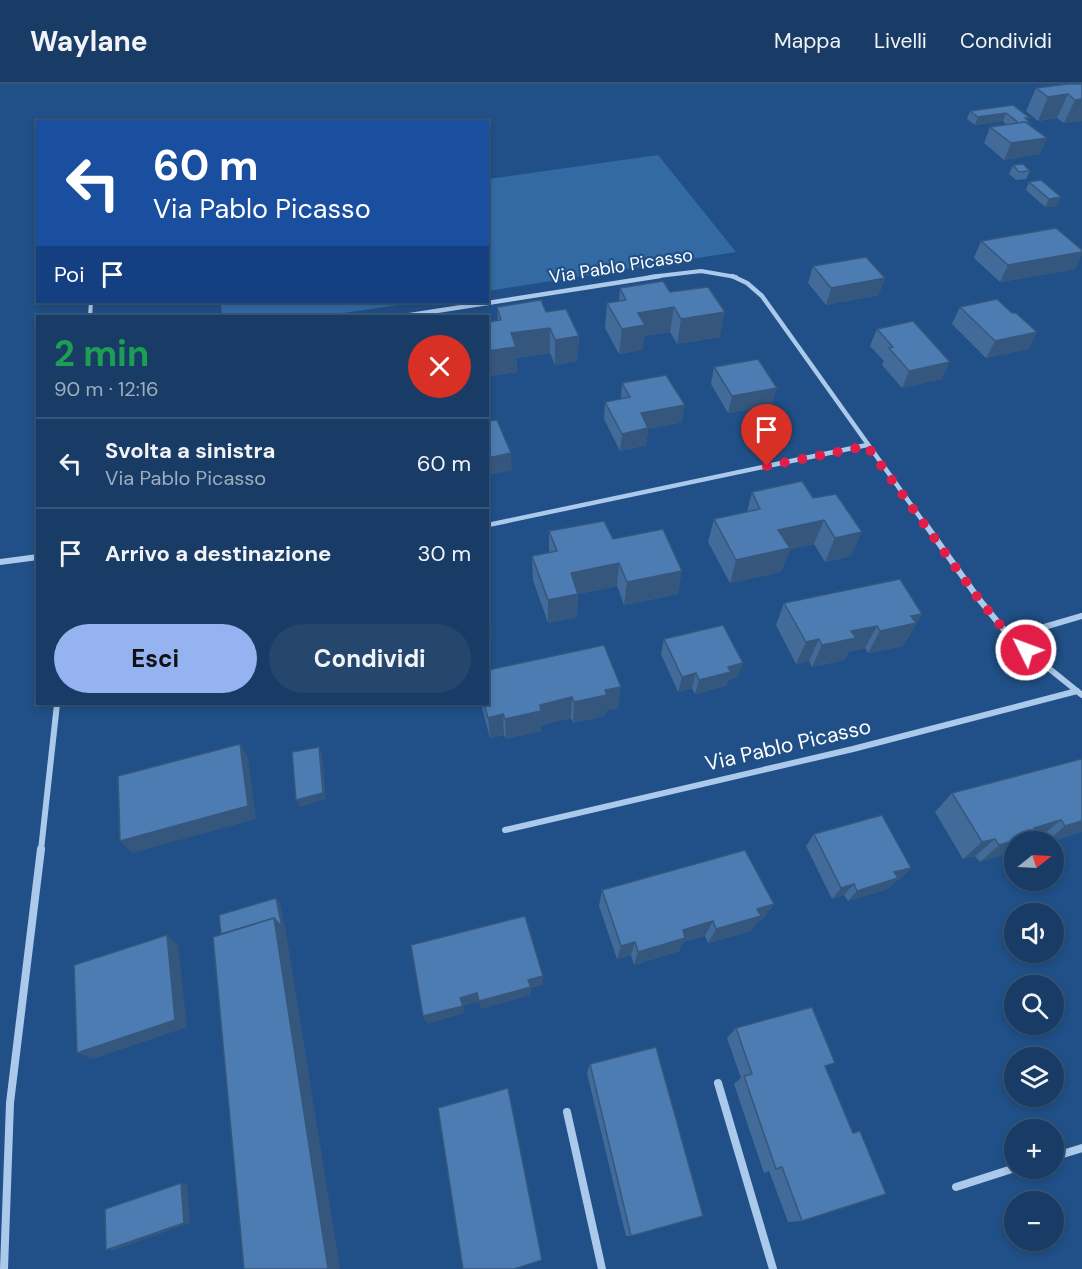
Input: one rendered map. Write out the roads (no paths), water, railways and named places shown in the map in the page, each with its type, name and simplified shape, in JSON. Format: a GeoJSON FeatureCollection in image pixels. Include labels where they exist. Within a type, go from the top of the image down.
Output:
{"type":"FeatureCollection","features":[{"type":"Feature","properties":{"kind":"street","name":"Via Pablo Picasso"},"geometry":{"type":"LineString","coordinates":[[489,303],[708,270],[735,275],[755,288],[978,598],[1010,637],[1080,693]]}},
{"type":"Feature","properties":{"kind":"street","name":"Via Pablo Picasso"},"geometry":{"type":"LineString","coordinates":[[410,315],[487,303]]}},
{"type":"Feature","properties":{"kind":"street"},"geometry":{"type":"LineString","coordinates":[[489,525],[867,446]]}},
{"type":"Feature","properties":{"kind":"street"},"geometry":{"type":"LineString","coordinates":[[0,562],[36,557]]}},
{"type":"Feature","properties":{"kind":"street"},"geometry":{"type":"LineString","coordinates":[[1010,637],[1082,616]]}},
{"type":"Feature","properties":{"kind":"street","name":"Via Pablo Picasso"},"geometry":{"type":"LineString","coordinates":[[505,830],[853,749],[1080,693]]}},
{"type":"Feature","properties":{"kind":"street"},"geometry":{"type":"LineString","coordinates":[[4,1269],[10,1103],[57,705]]}},
{"type":"Feature","properties":{"kind":"street"},"geometry":{"type":"LineString","coordinates":[[717,1083],[773,1269]]}},
{"type":"Feature","properties":{"kind":"street"},"geometry":{"type":"LineString","coordinates":[[567,1112],[602,1269]]}},
{"type":"Feature","properties":{"kind":"street"},"geometry":{"type":"LineString","coordinates":[[1064,1154],[1082,1148]]}},
{"type":"Feature","properties":{"kind":"street"},"geometry":{"type":"LineString","coordinates":[[956,1186],[1004,1171]]}}]}
